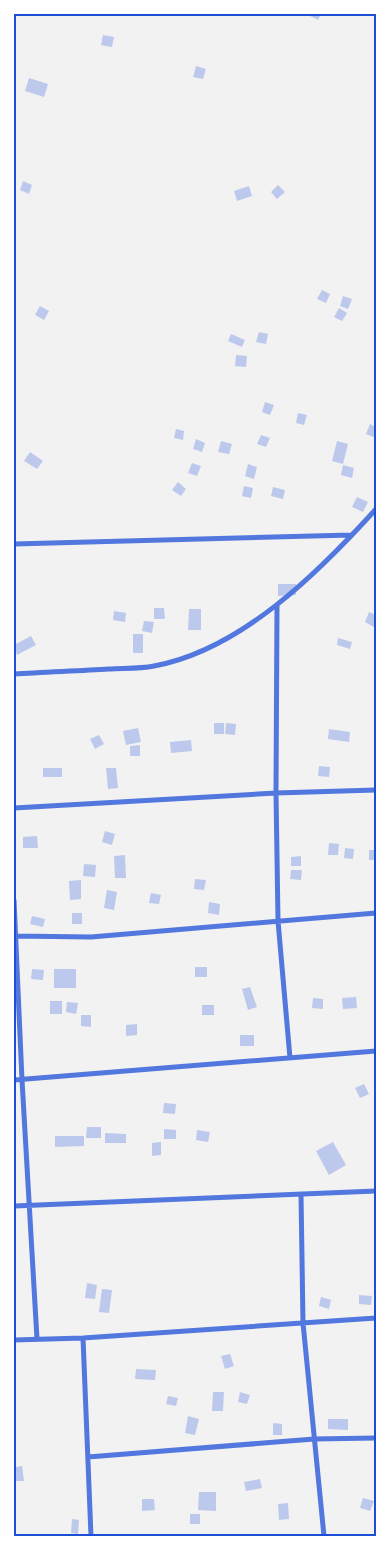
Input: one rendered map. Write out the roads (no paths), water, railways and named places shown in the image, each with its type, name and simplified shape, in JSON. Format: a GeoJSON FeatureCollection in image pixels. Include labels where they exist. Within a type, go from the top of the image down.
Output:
{"type":"FeatureCollection","features":[{"type":"Feature","properties":{"kind":"street"},"geometry":{"type":"LineString","coordinates":[[14,674],[153,667],[189,657],[220,643],[277,606],[352,535],[376,509]]}},
{"type":"Feature","properties":{"kind":"street"},"geometry":{"type":"LineString","coordinates":[[14,544],[352,535]]}},
{"type":"Feature","properties":{"kind":"street"},"geometry":{"type":"LineString","coordinates":[[277,606],[276,793],[278,921],[290,1058]]}},
{"type":"Feature","properties":{"kind":"street"},"geometry":{"type":"LineString","coordinates":[[14,808],[276,793],[376,790]]}},
{"type":"Feature","properties":{"kind":"street"},"geometry":{"type":"LineString","coordinates":[[14,900],[37,1339]]}},
{"type":"Feature","properties":{"kind":"street"},"geometry":{"type":"LineString","coordinates":[[15,936],[91,937],[376,913]]}},
{"type":"Feature","properties":{"kind":"street"},"geometry":{"type":"LineString","coordinates":[[14,1080],[376,1051]]}},
{"type":"Feature","properties":{"kind":"street"},"geometry":{"type":"LineString","coordinates":[[14,1206],[376,1191]]}},
{"type":"Feature","properties":{"kind":"street"},"geometry":{"type":"LineString","coordinates":[[301,1194],[303,1323],[324,1536]]}},
{"type":"Feature","properties":{"kind":"street"},"geometry":{"type":"LineString","coordinates":[[14,1340],[83,1338],[376,1318]]}},
{"type":"Feature","properties":{"kind":"street"},"geometry":{"type":"LineString","coordinates":[[83,1338],[91,1536]]}},
{"type":"Feature","properties":{"kind":"street"},"geometry":{"type":"LineString","coordinates":[[88,1457],[314,1439],[376,1438]]}}]}
